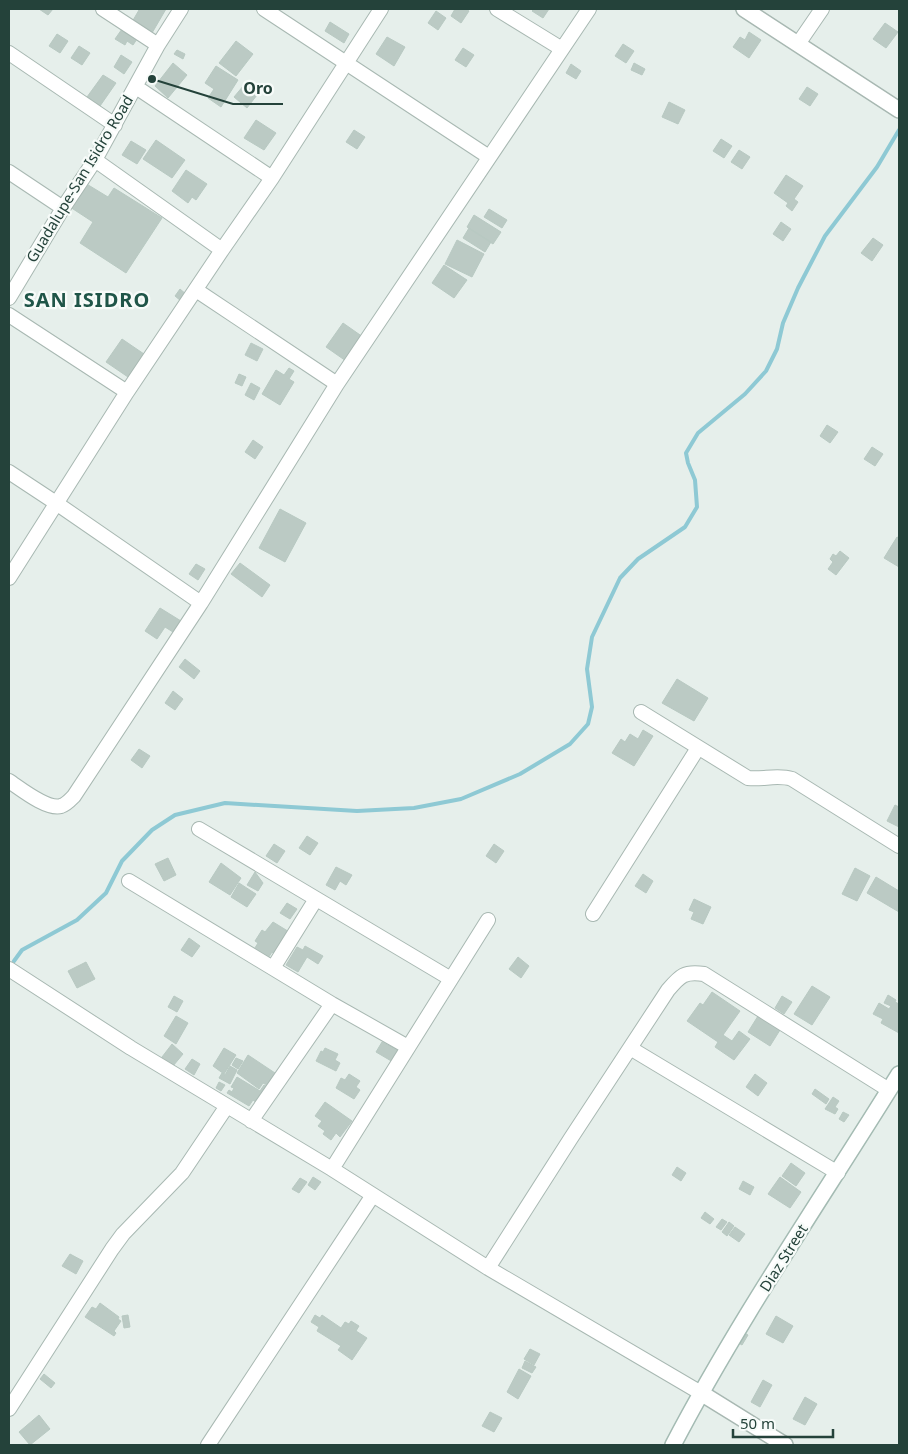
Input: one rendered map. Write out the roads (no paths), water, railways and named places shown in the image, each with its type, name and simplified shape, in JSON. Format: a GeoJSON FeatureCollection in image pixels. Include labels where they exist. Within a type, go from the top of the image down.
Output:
{"type":"FeatureCollection","features":[{"type":"Feature","properties":{"kind":"main road"},"geometry":{"type":"LineString","coordinates":[[744,9],[899,110]]}},
{"type":"Feature","properties":{"kind":"main road","name":"Diaz Street"},"geometry":{"type":"LineString","coordinates":[[673,1445],[701,1394],[899,1074]]}},
{"type":"Feature","properties":{"kind":"main road"},"geometry":{"type":"LineString","coordinates":[[701,1394],[785,1445]]}},
{"type":"Feature","properties":{"kind":"street"},"geometry":{"type":"LineString","coordinates":[[103,9],[158,45]]}},
{"type":"Feature","properties":{"kind":"street","name":"Guadalupe-San Isidro Road"},"geometry":{"type":"LineString","coordinates":[[9,298],[115,125],[158,45],[181,9]]}},
{"type":"Feature","properties":{"kind":"street"},"geometry":{"type":"LineString","coordinates":[[264,9],[489,157]]}},
{"type":"Feature","properties":{"kind":"street"},"geometry":{"type":"LineString","coordinates":[[9,578],[127,392],[272,178],[381,9]]}},
{"type":"Feature","properties":{"kind":"street"},"geometry":{"type":"LineString","coordinates":[[497,9],[562,49]]}},
{"type":"Feature","properties":{"kind":"street"},"geometry":{"type":"LineString","coordinates":[[9,781],[46,804],[55,807],[62,806],[74,796],[201,603],[337,384],[589,9]]}},
{"type":"Feature","properties":{"kind":"street"},"geometry":{"type":"LineString","coordinates":[[798,44],[822,9]]}},
{"type":"Feature","properties":{"kind":"street"},"geometry":{"type":"LineString","coordinates":[[9,53],[115,125]]}},
{"type":"Feature","properties":{"kind":"street"},"geometry":{"type":"LineString","coordinates":[[136,87],[272,178]]}},
{"type":"Feature","properties":{"kind":"street"},"geometry":{"type":"LineString","coordinates":[[94,160],[222,250]]}},
{"type":"Feature","properties":{"kind":"street"},"geometry":{"type":"LineString","coordinates":[[9,172],[63,208]]}},
{"type":"Feature","properties":{"kind":"street"},"geometry":{"type":"LineString","coordinates":[[196,290],[337,384]]}},
{"type":"Feature","properties":{"kind":"street"},"geometry":{"type":"LineString","coordinates":[[9,315],[127,392]]}},
{"type":"Feature","properties":{"kind":"street"},"geometry":{"type":"LineString","coordinates":[[9,472],[201,603]]}},
{"type":"Feature","properties":{"kind":"street"},"geometry":{"type":"LineString","coordinates":[[641,712],[748,778],[784,776],[792,779],[899,846]]}},
{"type":"Feature","properties":{"kind":"street"},"geometry":{"type":"LineString","coordinates":[[593,914],[698,748]]}},
{"type":"Feature","properties":{"kind":"street"},"geometry":{"type":"LineString","coordinates":[[199,829],[451,979]]}},
{"type":"Feature","properties":{"kind":"street"},"geometry":{"type":"LineString","coordinates":[[129,881],[332,1004],[408,1047]]}},
{"type":"Feature","properties":{"kind":"street"},"geometry":{"type":"LineString","coordinates":[[273,968],[316,899]]}},
{"type":"Feature","properties":{"kind":"street"},"geometry":{"type":"LineString","coordinates":[[332,1169],[488,920]]}},
{"type":"Feature","properties":{"kind":"street"},"geometry":{"type":"LineString","coordinates":[[9,969],[131,1048],[332,1169],[488,1268],[701,1394]]}},
{"type":"Feature","properties":{"kind":"street"},"geometry":{"type":"LineString","coordinates":[[488,1268],[668,990],[680,977],[692,972],[704,974],[890,1090]]}},
{"type":"Feature","properties":{"kind":"street"},"geometry":{"type":"LineString","coordinates":[[251,1121],[332,1004]]}},
{"type":"Feature","properties":{"kind":"street"},"geometry":{"type":"LineString","coordinates":[[630,1048],[838,1173]]}},
{"type":"Feature","properties":{"kind":"street"},"geometry":{"type":"LineString","coordinates":[[9,1409],[112,1249],[123,1234],[182,1174],[227,1106]]}},
{"type":"Feature","properties":{"kind":"street"},"geometry":{"type":"LineString","coordinates":[[208,1445],[372,1195]]}},
{"type":"Feature","properties":{"kind":"waterway"},"geometry":{"type":"LineString","coordinates":[[14,961],[22,950],[77,920],[106,893],[122,861],[152,830],[175,815],[225,803],[357,811],[414,808],[461,799],[520,774],[570,744],[588,724],[592,707],[587,669],[592,637],[620,578],[638,559],[685,527],[697,507],[695,480],[686,453],[698,433],[745,394],[766,371],[777,349],[783,323],[798,288],[825,236],[877,167],[899,130]]}},
{"type":"Feature","properties":{"kind":"place","name":"Oro"},"geometry":{"type":"Point","coordinates":[152,79]}},
{"type":"Feature","properties":{"kind":"district","name":"SAN ISIDRO"},"geometry":{"type":"Point","coordinates":[87,300]}}]}
